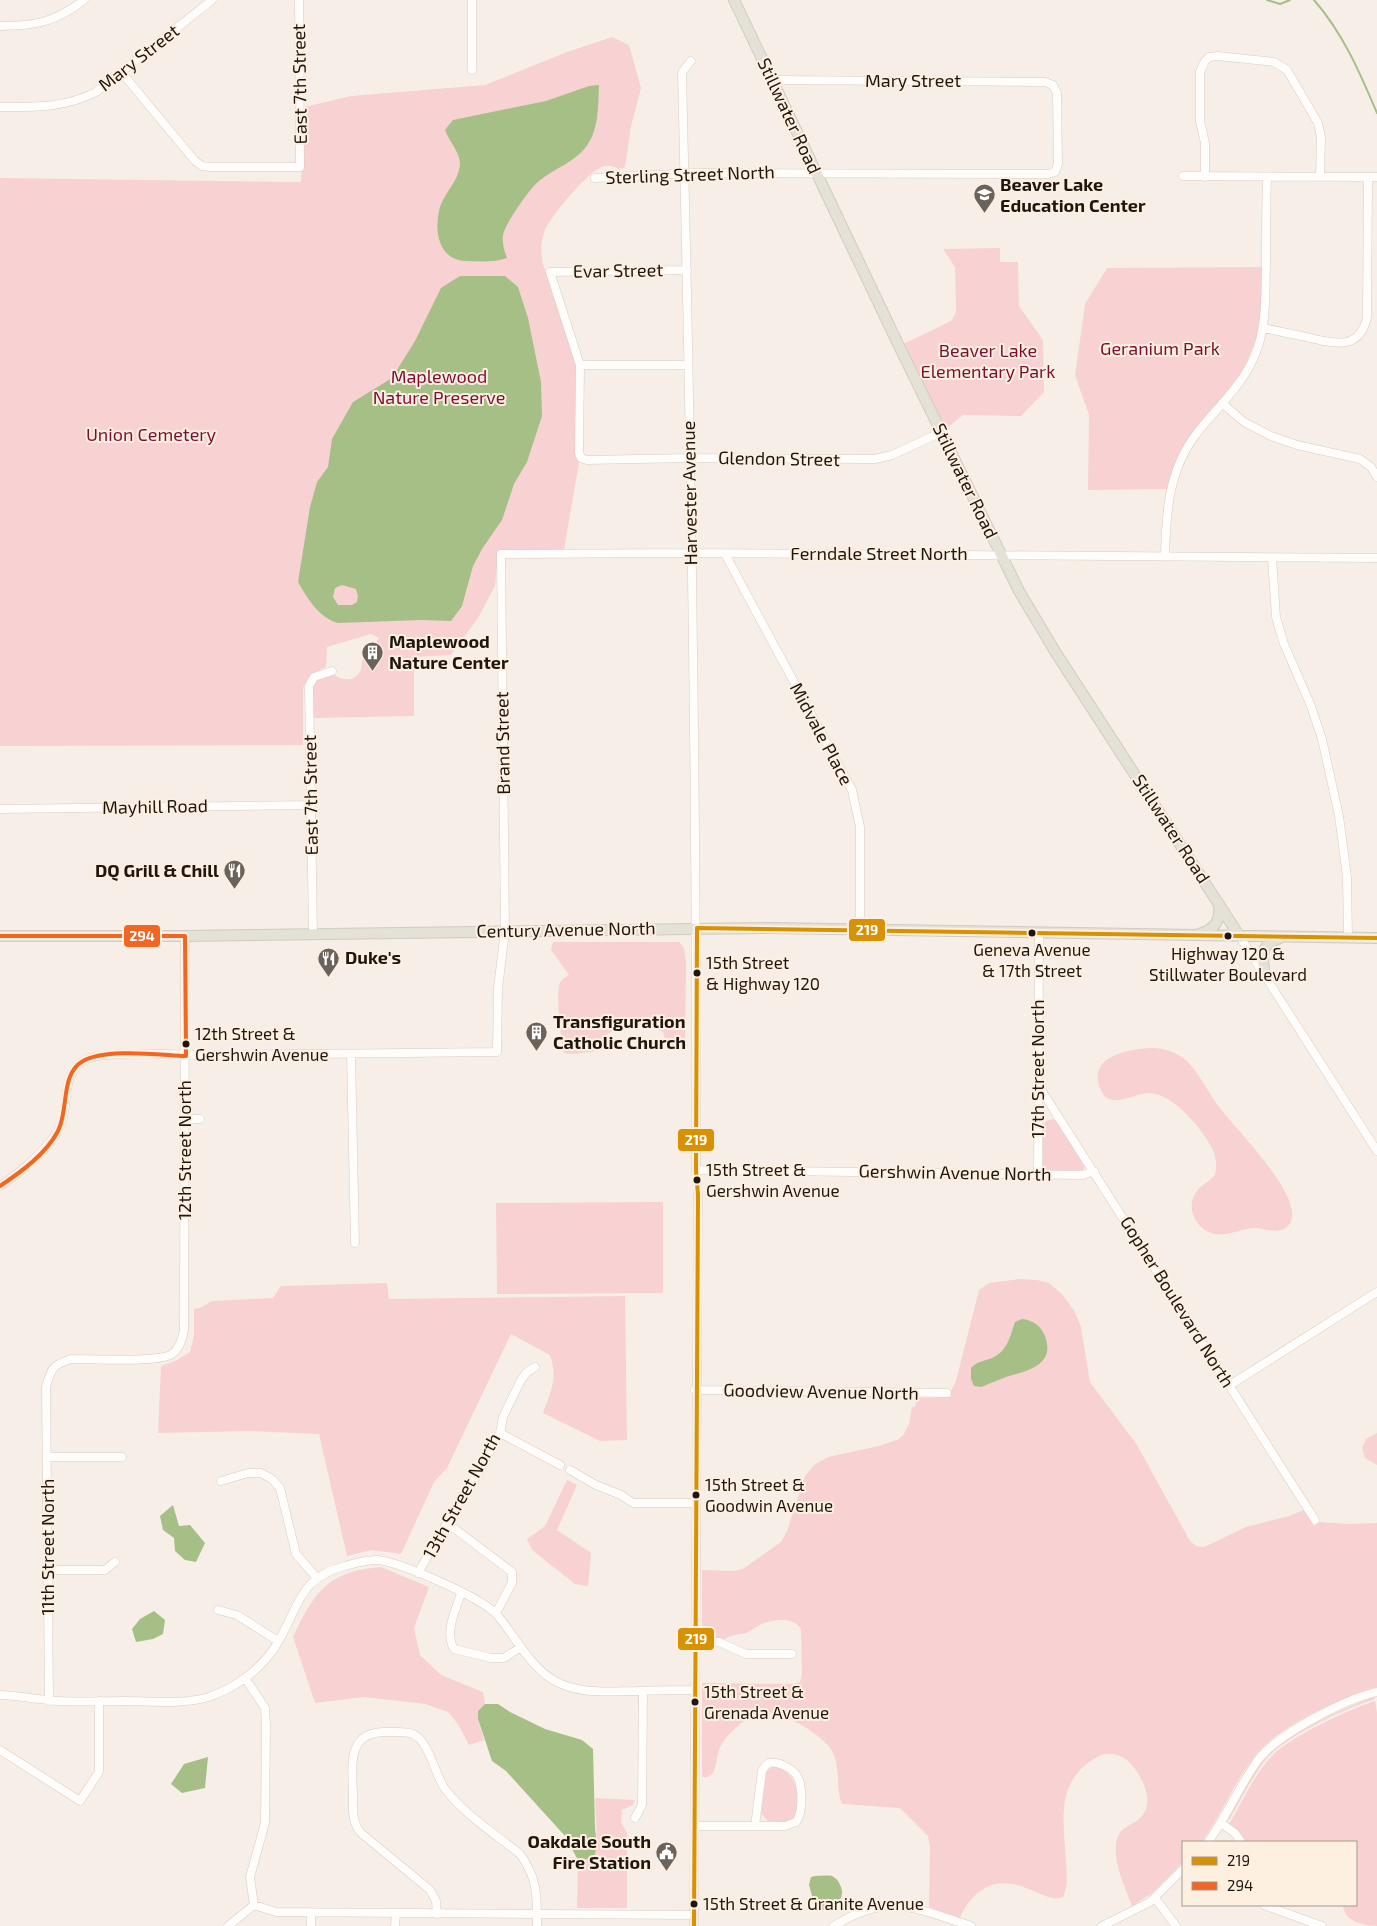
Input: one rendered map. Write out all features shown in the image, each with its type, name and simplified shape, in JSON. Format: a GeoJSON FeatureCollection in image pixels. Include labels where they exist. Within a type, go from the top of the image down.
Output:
{"type":"FeatureCollection","features":[{"type":"Feature","properties":{"kind":"main road","name":"Stillwater Road"},"geometry":{"type":"LineString","coordinates":[[734,0],[1001,555],[1030,611],[1240,936]]}},
{"type":"Feature","properties":{"kind":"main road"},"geometry":{"type":"LineString","coordinates":[[1191,936],[1209,931],[1216,926],[1220,916],[1219,903]]}},
{"type":"Feature","properties":{"kind":"main road","name":"Century Avenue North"},"geometry":{"type":"LineString","coordinates":[[0,936],[186,936],[697,928],[1377,938]]}},
{"type":"Feature","properties":{"kind":"main road"},"geometry":{"type":"LineString","coordinates":[[1265,975],[1264,949],[1271,942],[1285,937]]}},
{"type":"Feature","properties":{"kind":"street"},"geometry":{"type":"LineString","coordinates":[[0,26],[44,23],[65,14],[84,0]]}},
{"type":"Feature","properties":{"kind":"street","name":"Mary Street"},"geometry":{"type":"LineString","coordinates":[[0,107],[43,107],[71,103],[96,92],[212,0]]}},
{"type":"Feature","properties":{"kind":"street","name":"East 7th Street"},"geometry":{"type":"LineString","coordinates":[[122,73],[195,161],[202,166],[211,168],[300,167],[299,0]]}},
{"type":"Feature","properties":{"kind":"street"},"geometry":{"type":"LineString","coordinates":[[472,0],[472,70]]}},
{"type":"Feature","properties":{"kind":"street"},"geometry":{"type":"LineString","coordinates":[[1205,177],[1205,138],[1200,121],[1200,72],[1209,57],[1218,56],[1274,62],[1287,70],[1318,123],[1321,137],[1320,177]]}},
{"type":"Feature","properties":{"kind":"street","name":"Harvester Avenue"},"geometry":{"type":"LineString","coordinates":[[691,61],[682,71],[682,74],[687,270],[697,928],[696,1170],[698,1195],[694,1926]]}},
{"type":"Feature","properties":{"kind":"street","name":"Mary Street"},"geometry":{"type":"LineString","coordinates":[[772,80],[1046,82],[1053,86],[1057,93],[1058,164],[1055,172]]}},
{"type":"Feature","properties":{"kind":"street","name":"Sterling Street North"},"geometry":{"type":"LineString","coordinates":[[595,178],[694,173],[1048,174],[1055,172]]}},
{"type":"Feature","properties":{"kind":"street"},"geometry":{"type":"LineString","coordinates":[[1183,176],[1377,177]]}},
{"type":"Feature","properties":{"kind":"street"},"geometry":{"type":"LineString","coordinates":[[1165,557],[1167,508],[1178,467],[1194,438],[1247,370],[1254,356],[1263,328],[1266,304],[1267,177]]}},
{"type":"Feature","properties":{"kind":"street"},"geometry":{"type":"LineString","coordinates":[[1263,328],[1336,343],[1343,343],[1359,335],[1366,324],[1367,317],[1368,177]]}},
{"type":"Feature","properties":{"kind":"street","name":"Evar Street"},"geometry":{"type":"LineString","coordinates":[[580,365],[550,272],[687,270]]}},
{"type":"Feature","properties":{"kind":"street"},"geometry":{"type":"LineString","coordinates":[[580,365],[688,365]]}},
{"type":"Feature","properties":{"kind":"street","name":"Glendon Street"},"geometry":{"type":"LineString","coordinates":[[580,365],[579,453],[581,458],[587,460],[690,458],[875,459],[892,455],[942,432]]}},
{"type":"Feature","properties":{"kind":"street"},"geometry":{"type":"LineString","coordinates":[[1222,403],[1244,422],[1284,441],[1360,459],[1371,467],[1377,477]]}},
{"type":"Feature","properties":{"kind":"street","name":"Ferndale Street North"},"geometry":{"type":"LineString","coordinates":[[500,554],[691,553],[1377,558]]}},
{"type":"Feature","properties":{"kind":"street","name":"Brand Street"},"geometry":{"type":"LineString","coordinates":[[351,1054],[497,1052],[498,988],[505,931],[500,554]]}},
{"type":"Feature","properties":{"kind":"street","name":"Midvale Place"},"geometry":{"type":"LineString","coordinates":[[724,554],[852,790],[860,827],[860,930]]}},
{"type":"Feature","properties":{"kind":"street"},"geometry":{"type":"LineString","coordinates":[[1272,558],[1276,617],[1284,644],[1298,673],[1316,722],[1330,771],[1339,816],[1347,877],[1348,938]]}},
{"type":"Feature","properties":{"kind":"street","name":"East 7th Street"},"geometry":{"type":"LineString","coordinates":[[313,934],[309,686],[314,677],[332,671]]}},
{"type":"Feature","properties":{"kind":"street","name":"Mayhill Road"},"geometry":{"type":"LineString","coordinates":[[0,809],[311,805]]}},
{"type":"Feature","properties":{"kind":"street","name":"17th Street North"},"geometry":{"type":"LineString","coordinates":[[1038,1174],[1039,934]]}},
{"type":"Feature","properties":{"kind":"street","name":"12th Street North"},"geometry":{"type":"LineString","coordinates":[[46,1394],[51,1371],[58,1363],[71,1359],[157,1358],[172,1354],[181,1343],[183,1333],[186,936]]}},
{"type":"Feature","properties":{"kind":"street"},"geometry":{"type":"LineString","coordinates":[[1240,936],[1377,1151]]}},
{"type":"Feature","properties":{"kind":"street"},"geometry":{"type":"LineString","coordinates":[[0,1186],[51,1143],[62,1124],[68,1082],[73,1071],[82,1062],[96,1056],[120,1054],[186,1056],[351,1054],[355,1243]]}},
{"type":"Feature","properties":{"kind":"street","name":"Gopher Boulevard North"},"geometry":{"type":"LineString","coordinates":[[1038,1085],[1315,1520]]}},
{"type":"Feature","properties":{"kind":"street"},"geometry":{"type":"LineString","coordinates":[[185,1119],[200,1119]]}},
{"type":"Feature","properties":{"kind":"street","name":"Gershwin Avenue North"},"geometry":{"type":"LineString","coordinates":[[696,1170],[1082,1175],[1094,1171]]}},
{"type":"Feature","properties":{"kind":"street"},"geometry":{"type":"LineString","coordinates":[[1230,1385],[1377,1292]]}},
{"type":"Feature","properties":{"kind":"street","name":"13th Street North"},"geometry":{"type":"LineString","coordinates":[[418,1574],[500,1433],[503,1417],[521,1380],[527,1372],[535,1367]]}},
{"type":"Feature","properties":{"kind":"street","name":"Goodview Avenue North"},"geometry":{"type":"LineString","coordinates":[[696,1390],[947,1393]]}},
{"type":"Feature","properties":{"kind":"street","name":"11th Street North"},"geometry":{"type":"LineString","coordinates":[[46,1394],[49,1701]]}},
{"type":"Feature","properties":{"kind":"street"},"geometry":{"type":"LineString","coordinates":[[500,1433],[560,1465]]}},
{"type":"Feature","properties":{"kind":"street"},"geometry":{"type":"LineString","coordinates":[[48,1456],[122,1457]]}},
{"type":"Feature","properties":{"kind":"street"},"geometry":{"type":"LineString","coordinates":[[570,1470],[621,1495],[633,1503],[695,1503]]}},
{"type":"Feature","properties":{"kind":"street"},"geometry":{"type":"LineString","coordinates":[[221,1482],[248,1473],[261,1473],[272,1479],[280,1488],[296,1554],[317,1578]]}},
{"type":"Feature","properties":{"kind":"street"},"geometry":{"type":"LineString","coordinates":[[447,1523],[512,1572],[512,1583],[496,1613]]}},
{"type":"Feature","properties":{"kind":"street"},"geometry":{"type":"LineString","coordinates":[[0,1695],[49,1701],[184,1701],[208,1697],[238,1684],[256,1669],[278,1641],[304,1591],[317,1578],[328,1570],[377,1560],[404,1567],[477,1600],[496,1613],[536,1666],[554,1681],[590,1692],[694,1690]]}},
{"type":"Feature","properties":{"kind":"street"},"geometry":{"type":"LineString","coordinates":[[48,1570],[105,1570],[115,1562]]}},
{"type":"Feature","properties":{"kind":"street"},"geometry":{"type":"LineString","coordinates":[[460,1593],[449,1631],[454,1649],[491,1658],[504,1658],[521,1647]]}},
{"type":"Feature","properties":{"kind":"street"},"geometry":{"type":"LineString","coordinates":[[218,1610],[237,1614],[278,1641]]}},
{"type":"Feature","properties":{"kind":"street"},"geometry":{"type":"LineString","coordinates":[[695,1641],[719,1642],[744,1654],[792,1654]]}},
{"type":"Feature","properties":{"kind":"street"},"geometry":{"type":"LineString","coordinates":[[245,1678],[264,1708],[266,1725],[265,1823],[250,1877],[254,1905]]}},
{"type":"Feature","properties":{"kind":"street"},"geometry":{"type":"LineString","coordinates":[[635,1818],[642,1805],[643,1691]]}},
{"type":"Feature","properties":{"kind":"street"},"geometry":{"type":"LineString","coordinates":[[1209,1841],[1257,1761],[1275,1742],[1293,1730],[1352,1700],[1377,1692]]}},
{"type":"Feature","properties":{"kind":"street"},"geometry":{"type":"LineString","coordinates":[[0,1750],[80,1801],[99,1772],[99,1701]]}},
{"type":"Feature","properties":{"kind":"street"},"geometry":{"type":"LineString","coordinates":[[437,1914],[436,1901],[430,1890],[361,1833],[354,1821],[352,1754],[358,1742],[369,1734],[382,1732],[414,1734],[424,1743],[445,1789],[458,1803],[520,1854],[528,1864],[536,1884],[537,1926]]}},
{"type":"Feature","properties":{"kind":"street"},"geometry":{"type":"LineString","coordinates":[[694,1826],[755,1826],[789,1826],[797,1821],[801,1815],[802,1807],[797,1776],[778,1763],[768,1764],[762,1772],[755,1826]]}},
{"type":"Feature","properties":{"kind":"street"},"geometry":{"type":"LineString","coordinates":[[1221,1823],[1232,1830],[1241,1841]]}},
{"type":"Feature","properties":{"kind":"street"},"geometry":{"type":"LineString","coordinates":[[1102,1926],[1140,1908],[1155,1898],[1182,1870]]}},
{"type":"Feature","properties":{"kind":"street"},"geometry":{"type":"LineString","coordinates":[[1155,1898],[1176,1926]]}},
{"type":"Feature","properties":{"kind":"street"},"geometry":{"type":"LineString","coordinates":[[254,1905],[276,1912],[694,1915]]}},
{"type":"Feature","properties":{"kind":"street"},"geometry":{"type":"LineString","coordinates":[[228,1926],[254,1905]]}},
{"type":"Feature","properties":{"kind":"street"},"geometry":{"type":"LineString","coordinates":[[834,1926],[863,1910],[895,1905],[915,1908],[971,1926]]}},
{"type":"Feature","properties":{"kind":"street"},"geometry":{"type":"LineString","coordinates":[[1267,1906],[1322,1926]]}},
{"type":"Feature","properties":{"kind":"street"},"geometry":{"type":"LineString","coordinates":[[311,1912],[311,1926]]}},
{"type":"Feature","properties":{"kind":"street"},"geometry":{"type":"LineString","coordinates":[[395,1926],[396,1914]]}},
{"type":"Feature","properties":{"kind":"green space"},"geometry":{"type":"Polygon","coordinates":[[[612,37],[629,45],[641,88],[631,126],[625,167],[619,169],[605,166],[590,175],[581,184],[549,223],[543,234],[541,251],[543,264],[576,364],[575,453],[579,463],[564,550],[498,553],[495,586],[478,618],[451,655],[414,657],[414,716],[313,718],[313,686],[317,680],[335,675],[342,679],[350,679],[357,676],[361,669],[363,658],[379,638],[371,634],[327,647],[326,667],[311,674],[303,688],[303,745],[0,746],[0,178],[301,182],[303,132],[300,108],[351,96],[485,85],[567,52],[612,37]]]}},
{"type":"Feature","properties":{"kind":"green space","name":"Beaver Lake Elementary Park"},"geometry":{"type":"Polygon","coordinates":[[[1000,248],[1000,262],[1018,262],[1019,306],[1043,340],[1044,392],[1021,416],[963,415],[942,432],[899,346],[952,320],[956,312],[955,267],[943,249],[1000,248]]]}},
{"type":"Feature","properties":{"kind":"green space","name":"Geranium Park"},"geometry":{"type":"Polygon","coordinates":[[[1262,267],[1261,327],[1244,369],[1182,449],[1167,489],[1088,490],[1089,415],[1075,375],[1085,304],[1107,268],[1262,267]]]}},
{"type":"Feature","properties":{"kind":"green space"},"geometry":{"type":"Polygon","coordinates":[[[553,942],[679,942],[684,948],[686,964],[685,1045],[667,1046],[663,1032],[650,1026],[626,1024],[604,1036],[604,1050],[574,1054],[564,1053],[559,1020],[558,992],[560,982],[569,975],[551,950],[553,942]]]}},
{"type":"Feature","properties":{"kind":"green space"},"geometry":{"type":"Polygon","coordinates":[[[1151,1048],[1170,1051],[1179,1055],[1196,1072],[1219,1107],[1280,1182],[1289,1199],[1292,1214],[1289,1225],[1278,1231],[1256,1228],[1217,1234],[1205,1230],[1197,1222],[1192,1212],[1192,1201],[1199,1189],[1214,1176],[1216,1167],[1213,1150],[1202,1132],[1186,1113],[1157,1094],[1147,1093],[1121,1100],[1111,1100],[1104,1095],[1098,1084],[1098,1073],[1108,1059],[1125,1052],[1151,1048]]]}},
{"type":"Feature","properties":{"kind":"green space"},"geometry":{"type":"Polygon","coordinates":[[[1053,1119],[1058,1123],[1085,1166],[1083,1170],[1047,1170],[1043,1168],[1043,1126],[1046,1121],[1053,1119]]]}},
{"type":"Feature","properties":{"kind":"green space"},"geometry":{"type":"Polygon","coordinates":[[[663,1202],[663,1293],[497,1294],[496,1203],[663,1202]]]}},
{"type":"Feature","properties":{"kind":"green space"},"geometry":{"type":"Polygon","coordinates":[[[1020,1279],[1037,1280],[1049,1283],[1062,1294],[1075,1312],[1081,1327],[1090,1382],[1137,1445],[1190,1541],[1196,1546],[1204,1547],[1246,1527],[1289,1516],[1304,1510],[1314,1526],[1320,1522],[1347,1524],[1377,1523],[1377,1687],[1329,1705],[1293,1724],[1264,1746],[1247,1767],[1203,1841],[1182,1841],[1182,1863],[1152,1893],[1132,1906],[1119,1872],[1116,1845],[1120,1833],[1141,1817],[1145,1811],[1147,1796],[1142,1781],[1134,1767],[1118,1755],[1110,1754],[1097,1757],[1083,1767],[1074,1778],[1068,1790],[1064,1817],[1067,1880],[1063,1897],[1056,1899],[1019,1886],[997,1884],[985,1888],[973,1897],[960,1918],[929,1907],[930,1847],[928,1836],[900,1808],[842,1804],[835,1757],[832,1751],[820,1738],[800,1724],[768,1713],[760,1713],[750,1717],[735,1728],[721,1745],[713,1773],[708,1777],[702,1777],[702,1683],[794,1684],[800,1682],[802,1675],[801,1630],[799,1626],[791,1621],[776,1620],[767,1622],[746,1633],[731,1636],[724,1640],[702,1637],[702,1570],[733,1571],[743,1569],[781,1542],[787,1531],[805,1476],[814,1465],[828,1457],[879,1446],[899,1439],[909,1424],[912,1407],[915,1407],[917,1398],[951,1397],[951,1391],[956,1381],[979,1290],[989,1283],[1020,1279]]]}},
{"type":"Feature","properties":{"kind":"green space"},"geometry":{"type":"Polygon","coordinates":[[[387,1283],[389,1299],[625,1296],[627,1440],[600,1441],[543,1413],[551,1391],[553,1378],[550,1355],[511,1334],[447,1468],[434,1482],[401,1554],[371,1550],[347,1556],[319,1434],[251,1431],[158,1433],[161,1366],[175,1361],[190,1352],[194,1335],[194,1309],[200,1308],[212,1301],[273,1298],[281,1286],[387,1283]]]}},
{"type":"Feature","properties":{"kind":"green space"},"geometry":{"type":"Polygon","coordinates":[[[1377,1433],[1377,1465],[1365,1458],[1362,1448],[1366,1439],[1377,1433]]]}},
{"type":"Feature","properties":{"kind":"green space"},"geometry":{"type":"Polygon","coordinates":[[[567,1480],[577,1485],[557,1530],[591,1553],[588,1586],[575,1584],[532,1550],[527,1539],[545,1526],[567,1480]]]}},
{"type":"Feature","properties":{"kind":"green space"},"geometry":{"type":"Polygon","coordinates":[[[381,1567],[429,1587],[414,1628],[420,1655],[441,1675],[483,1692],[485,1704],[478,1711],[478,1719],[484,1740],[469,1745],[458,1724],[448,1712],[425,1704],[364,1697],[315,1703],[293,1637],[316,1596],[335,1579],[363,1569],[381,1567]]]}},
{"type":"Feature","properties":{"kind":"green space"},"geometry":{"type":"Polygon","coordinates":[[[1375,1697],[1375,1699],[1318,1723],[1277,1749],[1268,1757],[1257,1772],[1228,1822],[1255,1773],[1265,1759],[1274,1750],[1300,1732],[1316,1723],[1348,1707],[1375,1697]]]}},
{"type":"Feature","properties":{"kind":"green space"},"geometry":{"type":"Polygon","coordinates":[[[1375,1701],[1377,1713],[1377,1926],[1354,1921],[1348,1917],[1342,1906],[1357,1906],[1357,1841],[1245,1841],[1229,1824],[1249,1788],[1266,1762],[1273,1755],[1293,1740],[1351,1710],[1375,1701]]]}},
{"type":"Feature","properties":{"kind":"green space"},"geometry":{"type":"Polygon","coordinates":[[[771,1767],[780,1768],[787,1772],[796,1787],[798,1805],[796,1813],[792,1820],[786,1822],[768,1821],[761,1814],[766,1773],[771,1767]]]}},
{"type":"Feature","properties":{"kind":"green space"},"geometry":{"type":"Polygon","coordinates":[[[595,1798],[635,1800],[633,1805],[622,1810],[621,1822],[627,1833],[627,1908],[577,1908],[578,1860],[594,1858],[597,1845],[595,1798]]]}},
{"type":"Feature","properties":{"kind":"shaded area"},"geometry":{"type":"Polygon","coordinates":[[[599,85],[597,116],[592,137],[578,156],[539,181],[518,206],[503,235],[507,258],[491,261],[465,261],[448,255],[440,241],[437,224],[440,207],[457,177],[460,165],[457,152],[445,130],[453,120],[546,101],[589,86],[599,85]]]}},
{"type":"Feature","properties":{"kind":"shaded area"},"geometry":{"type":"Polygon","coordinates":[[[460,276],[505,276],[518,287],[528,318],[541,382],[542,416],[527,462],[514,484],[502,520],[473,566],[462,606],[451,621],[421,620],[338,623],[319,612],[298,582],[310,507],[317,482],[328,467],[332,439],[353,402],[392,378],[415,341],[441,288],[460,276]],[[342,585],[335,588],[333,597],[338,605],[352,605],[357,602],[356,589],[342,585]]]}},
{"type":"Feature","properties":{"kind":"shaded area"},"geometry":{"type":"Polygon","coordinates":[[[1022,1319],[1039,1326],[1045,1336],[1047,1346],[1043,1361],[1030,1369],[981,1387],[974,1386],[971,1379],[971,1368],[1002,1351],[1008,1343],[1015,1322],[1022,1319]]]}},
{"type":"Feature","properties":{"kind":"shaded area"},"geometry":{"type":"Polygon","coordinates":[[[173,1505],[179,1526],[190,1525],[205,1543],[196,1562],[185,1560],[175,1551],[174,1538],[163,1530],[160,1516],[173,1505]]]}},
{"type":"Feature","properties":{"kind":"shaded area"},"geometry":{"type":"Polygon","coordinates":[[[154,1611],[165,1620],[163,1634],[153,1639],[136,1642],[132,1629],[140,1619],[154,1611]]]}},
{"type":"Feature","properties":{"kind":"shaded area"},"geometry":{"type":"Polygon","coordinates":[[[485,1704],[498,1704],[545,1729],[582,1740],[593,1749],[597,1845],[594,1858],[578,1860],[565,1836],[506,1771],[492,1761],[478,1719],[478,1711],[485,1704]]]}},
{"type":"Feature","properties":{"kind":"shaded area"},"geometry":{"type":"Polygon","coordinates":[[[208,1757],[205,1788],[182,1793],[171,1784],[184,1764],[208,1757]]]}},
{"type":"Feature","properties":{"kind":"shaded area"},"geometry":{"type":"Polygon","coordinates":[[[832,1876],[838,1881],[842,1890],[839,1902],[823,1910],[815,1907],[809,1885],[811,1877],[832,1876]]]}},
{"type":"Feature","properties":{"kind":"waterway"},"geometry":{"type":"LineString","coordinates":[[1267,0],[1280,4],[1290,0]]}},
{"type":"Feature","properties":{"kind":"waterway"},"geometry":{"type":"LineString","coordinates":[[1314,0],[1342,40],[1377,113]]}},
{"type":"Feature","properties":{"kind":"transit line","name":"219"},"geometry":{"type":"LineString","coordinates":[[697,928],[1377,938]]}},
{"type":"Feature","properties":{"kind":"transit line","name":"219"},"geometry":{"type":"LineString","coordinates":[[694,1926],[698,1195],[696,1170],[697,928]]}},
{"type":"Feature","properties":{"kind":"transit line","name":"294"},"geometry":{"type":"LineString","coordinates":[[0,936],[185,936],[186,1048],[186,1056],[119,1053],[93,1057],[83,1061],[71,1074],[61,1122],[53,1139],[32,1162],[0,1186]]}},
{"type":"Feature","properties":{"kind":"place","name":"Beaver Lake Education Center"},"geometry":{"type":"Point","coordinates":[984,214]}},
{"type":"Feature","properties":{"kind":"place","name":"Maplewood Nature Center"},"geometry":{"type":"Point","coordinates":[373,671]}},
{"type":"Feature","properties":{"kind":"place","name":"DQ Grill & Chill"},"geometry":{"type":"Point","coordinates":[235,890]}},
{"type":"Feature","properties":{"kind":"place","name":"Geneva Avenue & 17th Street"},"geometry":{"type":"Point","coordinates":[1032,933]}},
{"type":"Feature","properties":{"kind":"place","name":"Highway 120 & Stillwater Boulevard"},"geometry":{"type":"Point","coordinates":[1228,936]}},
{"type":"Feature","properties":{"kind":"place","name":"15th Street & Highway 120"},"geometry":{"type":"Point","coordinates":[697,973]}},
{"type":"Feature","properties":{"kind":"place","name":"Duke's"},"geometry":{"type":"Point","coordinates":[329,977]}},
{"type":"Feature","properties":{"kind":"place","name":"12th Street & Gershwin Avenue"},"geometry":{"type":"Point","coordinates":[186,1044]}},
{"type":"Feature","properties":{"kind":"place","name":"Transfiguration Catholic Church"},"geometry":{"type":"Point","coordinates":[537,1051]}},
{"type":"Feature","properties":{"kind":"place","name":"15th Street & Gershwin Avenue"},"geometry":{"type":"Point","coordinates":[697,1180]}},
{"type":"Feature","properties":{"kind":"place","name":"15th Street & Goodwin Avenue"},"geometry":{"type":"Point","coordinates":[696,1495]}},
{"type":"Feature","properties":{"kind":"place","name":"15th Street & Grenada Avenue"},"geometry":{"type":"Point","coordinates":[695,1702]}},
{"type":"Feature","properties":{"kind":"place","name":"Oakdale South Fire Station"},"geometry":{"type":"Point","coordinates":[667,1871]}},
{"type":"Feature","properties":{"kind":"place","name":"15th Street & Granite Avenue"},"geometry":{"type":"Point","coordinates":[694,1904]}},
{"type":"Feature","properties":{"kind":"park label","name":"Maplewood Nature Preserve"},"geometry":{"type":"Point","coordinates":[439,387]}},
{"type":"Feature","properties":{"kind":"park label","name":"Union Cemetery"},"geometry":{"type":"Point","coordinates":[151,435]}}]}
